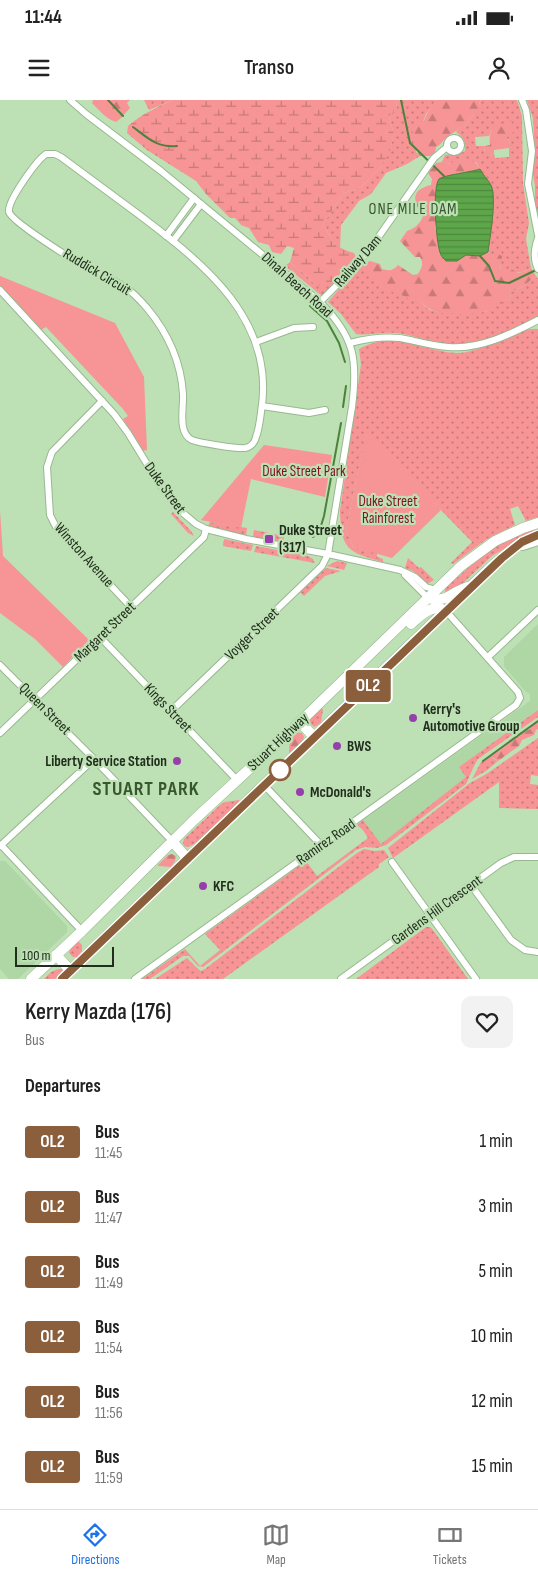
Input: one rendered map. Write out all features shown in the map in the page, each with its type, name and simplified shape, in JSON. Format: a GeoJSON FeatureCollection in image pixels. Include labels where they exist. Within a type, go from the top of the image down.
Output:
{"type":"FeatureCollection","features":[{"type":"Feature","properties":{"kind":"highway","name":"Stuart Highway"},"geometry":{"type":"LineString","coordinates":[[31,979],[172,841],[300,722],[466,562],[486,547],[509,534],[538,523]]}},
{"type":"Feature","properties":{"kind":"highway","name":"Stuart Highway"},"geometry":{"type":"LineString","coordinates":[[62,979],[73,975],[187,858],[502,558],[522,542],[538,535]]}},
{"type":"Feature","properties":{"kind":"highway"},"geometry":{"type":"LineString","coordinates":[[428,598],[444,599],[460,589],[472,586]]}},
{"type":"Feature","properties":{"kind":"highway"},"geometry":{"type":"LineString","coordinates":[[368,656],[395,638],[423,613],[434,608],[446,611]]}},
{"type":"Feature","properties":{"kind":"highway"},"geometry":{"type":"LineString","coordinates":[[300,722],[314,737]]}},
{"type":"Feature","properties":{"kind":"highway"},"geometry":{"type":"LineString","coordinates":[[172,841],[187,858]]}},
{"type":"Feature","properties":{"kind":"highway"},"geometry":{"type":"LineString","coordinates":[[56,955],[73,975]]}},
{"type":"Feature","properties":{"kind":"street","name":"Dinah Beach Road"},"geometry":{"type":"LineString","coordinates":[[70,100],[291,276],[332,314],[350,343],[355,362],[355,384],[328,554]]}},
{"type":"Feature","properties":{"kind":"street"},"geometry":{"type":"LineString","coordinates":[[76,100],[96,121]]}},
{"type":"Feature","properties":{"kind":"street"},"geometry":{"type":"LineString","coordinates":[[522,100],[526,110],[532,151],[528,184],[538,237],[534,261],[538,269]]}},
{"type":"Feature","properties":{"kind":"street","name":"Railway Dam"},"geometry":{"type":"LineString","coordinates":[[320,302],[342,281],[370,249],[434,158],[447,147]]}},
{"type":"Feature","properties":{"kind":"street","name":"Ruddick Circuit"},"geometry":{"type":"LineString","coordinates":[[46,154],[55,154],[62,157],[166,236],[209,274],[230,297],[241,312],[256,342],[263,368],[262,406],[256,438],[247,447],[242,448],[203,442],[189,438],[183,428],[182,387],[176,358],[164,332],[149,311],[138,298],[115,280],[77,262],[16,221],[10,215],[9,206],[40,159],[46,154]]}},
{"type":"Feature","properties":{"kind":"street"},"geometry":{"type":"LineString","coordinates":[[166,236],[194,198]]}},
{"type":"Feature","properties":{"kind":"street"},"geometry":{"type":"LineString","coordinates":[[173,241],[201,204]]}},
{"type":"Feature","properties":{"kind":"street","name":"Duke Street"},"geometry":{"type":"LineString","coordinates":[[0,290],[102,401],[128,433],[177,508],[196,524],[206,529],[246,539],[400,570],[436,590]]}},
{"type":"Feature","properties":{"kind":"street"},"geometry":{"type":"LineString","coordinates":[[350,343],[384,336],[409,339],[447,348],[476,346],[495,340],[538,320]]}},
{"type":"Feature","properties":{"kind":"street"},"geometry":{"type":"LineString","coordinates":[[256,342],[294,328],[313,327]]}},
{"type":"Feature","properties":{"kind":"street","name":"Winston Avenue"},"geometry":{"type":"LineString","coordinates":[[102,401],[52,452],[47,467],[50,515],[56,527],[131,607]]}},
{"type":"Feature","properties":{"kind":"street"},"geometry":{"type":"LineString","coordinates":[[262,406],[310,412],[325,410]]}},
{"type":"Feature","properties":{"kind":"street","name":"Margaret Street"},"geometry":{"type":"LineString","coordinates":[[0,733],[204,537],[206,529]]}},
{"type":"Feature","properties":{"kind":"street"},"geometry":{"type":"LineString","coordinates":[[502,558],[538,542]]}},
{"type":"Feature","properties":{"kind":"street","name":"Voyger Street"},"geometry":{"type":"LineString","coordinates":[[171,711],[322,566],[328,554]]}},
{"type":"Feature","properties":{"kind":"street"},"geometry":{"type":"LineString","coordinates":[[400,570],[428,598]]}},
{"type":"Feature","properties":{"kind":"street"},"geometry":{"type":"LineString","coordinates":[[446,611],[488,658],[538,610]]}},
{"type":"Feature","properties":{"kind":"street","name":"Kings Street"},"geometry":{"type":"LineString","coordinates":[[100,637],[237,780]]}},
{"type":"Feature","properties":{"kind":"street","name":"Ramirez Road"},"geometry":{"type":"LineString","coordinates":[[135,979],[516,705],[520,698],[518,692],[488,658]]}},
{"type":"Feature","properties":{"kind":"street","name":"Queen Street"},"geometry":{"type":"LineString","coordinates":[[0,665],[94,759],[172,841]]}},
{"type":"Feature","properties":{"kind":"street"},"geometry":{"type":"LineString","coordinates":[[82,931],[0,846],[94,759]]}},
{"type":"Feature","properties":{"kind":"street"},"geometry":{"type":"LineString","coordinates":[[264,785],[321,845]]}},
{"type":"Feature","properties":{"kind":"street","name":"Gardens Hill Crescent"},"geometry":{"type":"LineString","coordinates":[[341,979],[501,863],[518,856],[538,857]]}},
{"type":"Feature","properties":{"kind":"street"},"geometry":{"type":"LineString","coordinates":[[392,862],[476,979]]}},
{"type":"Feature","properties":{"kind":"street"},"geometry":{"type":"LineString","coordinates":[[471,885],[510,940],[525,950],[538,952]]}},
{"type":"Feature","properties":{"kind":"shaded area","name":"ONE MILE DAM"},"geometry":{"type":"Polygon","coordinates":[[[480,169],[493,191],[493,218],[488,252],[480,256],[466,255],[457,261],[446,261],[439,249],[435,204],[437,184],[439,179],[480,169]]]}},
{"type":"Feature","properties":{"kind":"shaded area"},"geometry":{"type":"Polygon","coordinates":[[[538,624],[538,710],[459,767],[467,777],[381,844],[363,820],[530,701],[530,694],[525,691],[504,666],[504,657],[538,624]]]}},
{"type":"Feature","properties":{"kind":"shaded area"},"geometry":{"type":"Polygon","coordinates":[[[0,861],[5,861],[67,926],[67,932],[18,979],[9,979],[0,969],[0,861]]]}},
{"type":"Feature","properties":{"kind":"green space"},"geometry":{"type":"Polygon","coordinates":[[[93,100],[130,100],[127,103],[130,108],[116,122],[100,111],[92,103],[93,100]]]}},
{"type":"Feature","properties":{"kind":"green space"},"geometry":{"type":"Polygon","coordinates":[[[144,100],[173,100],[149,110],[144,100]]]}},
{"type":"Feature","properties":{"kind":"green space"},"geometry":{"type":"Polygon","coordinates":[[[173,100],[396,100],[397,107],[389,117],[394,134],[390,151],[380,168],[361,187],[344,193],[323,224],[338,246],[354,253],[356,257],[345,271],[334,268],[336,283],[324,287],[314,284],[290,262],[294,248],[287,246],[281,254],[272,252],[269,245],[258,242],[249,228],[241,225],[235,218],[230,218],[196,181],[147,150],[127,133],[128,126],[133,122],[173,100]]]}},
{"type":"Feature","properties":{"kind":"green space"},"geometry":{"type":"Polygon","coordinates":[[[396,100],[436,100],[426,114],[415,141],[416,152],[420,156],[386,173],[371,194],[359,201],[341,225],[340,249],[332,240],[323,224],[344,193],[361,187],[380,168],[390,150],[394,134],[389,117],[397,107],[396,100]]]}},
{"type":"Feature","properties":{"kind":"green space"},"geometry":{"type":"Polygon","coordinates":[[[436,100],[481,100],[478,112],[474,114],[464,127],[460,127],[448,136],[436,147],[435,153],[430,156],[420,156],[410,135],[415,130],[416,123],[424,121],[436,100]]]}},
{"type":"Feature","properties":{"kind":"green space"},"geometry":{"type":"Polygon","coordinates":[[[481,100],[517,100],[522,116],[523,183],[529,223],[526,239],[531,268],[523,272],[500,271],[501,263],[488,252],[493,199],[491,185],[476,162],[451,164],[442,162],[445,155],[459,154],[465,151],[464,140],[456,132],[460,127],[464,127],[474,114],[481,100]],[[503,124],[491,131],[489,136],[475,137],[476,146],[485,146],[484,152],[490,156],[494,153],[495,158],[509,157],[509,148],[512,146],[506,137],[503,124]]]}},
{"type":"Feature","properties":{"kind":"green space"},"geometry":{"type":"Polygon","coordinates":[[[527,100],[538,100],[538,215],[532,170],[535,154],[533,118],[527,100]]]}},
{"type":"Feature","properties":{"kind":"green space"},"geometry":{"type":"Polygon","coordinates":[[[508,119],[511,120],[514,127],[512,136],[506,137],[512,146],[494,150],[494,153],[490,156],[486,156],[484,153],[485,146],[490,145],[491,131],[497,124],[503,124],[508,119]]]}},
{"type":"Feature","properties":{"kind":"green space"},"geometry":{"type":"Polygon","coordinates":[[[455,159],[475,162],[480,169],[444,177],[435,193],[437,210],[435,228],[440,254],[446,261],[457,261],[466,254],[480,256],[488,252],[492,255],[495,253],[502,256],[500,270],[513,270],[518,273],[531,268],[536,276],[522,287],[511,292],[510,299],[484,312],[464,316],[437,312],[419,301],[411,301],[406,297],[381,287],[362,265],[370,261],[380,264],[382,269],[389,270],[398,265],[413,275],[418,274],[422,265],[420,257],[415,257],[400,241],[407,231],[417,225],[422,219],[423,216],[415,196],[424,187],[431,185],[432,179],[428,173],[436,163],[451,164],[455,159]]]}},
{"type":"Feature","properties":{"kind":"green space"},"geometry":{"type":"Polygon","coordinates":[[[290,262],[314,284],[335,283],[334,268],[345,271],[334,286],[322,296],[285,266],[290,262]]]}},
{"type":"Feature","properties":{"kind":"green space"},"geometry":{"type":"Polygon","coordinates":[[[362,265],[401,295],[419,301],[430,310],[441,313],[485,312],[510,299],[511,292],[522,287],[536,276],[538,279],[538,316],[491,338],[465,344],[439,343],[394,333],[356,334],[341,314],[328,302],[362,265]]]}},
{"type":"Feature","properties":{"kind":"green space"},"geometry":{"type":"Polygon","coordinates":[[[0,276],[115,323],[144,377],[147,450],[142,451],[123,419],[128,416],[123,409],[46,327],[41,330],[0,286],[0,276]]]}},
{"type":"Feature","properties":{"kind":"green space"},"geometry":{"type":"Polygon","coordinates":[[[528,329],[538,329],[538,517],[526,521],[518,506],[510,509],[515,525],[487,539],[453,564],[451,563],[472,542],[366,433],[346,530],[353,547],[377,553],[377,557],[383,559],[383,562],[361,555],[348,547],[342,534],[340,511],[361,364],[359,349],[372,343],[396,341],[444,351],[466,352],[515,333],[528,329]]]}},
{"type":"Feature","properties":{"kind":"green space","name":"Duke Street Rainforest"},"geometry":{"type":"Polygon","coordinates":[[[366,432],[441,510],[392,558],[353,547],[346,530],[366,432]]]}},
{"type":"Feature","properties":{"kind":"green space","name":"Duke Street Park"},"geometry":{"type":"Polygon","coordinates":[[[264,445],[332,455],[325,497],[251,479],[241,528],[201,520],[264,445]]]}},
{"type":"Feature","properties":{"kind":"green space"},"geometry":{"type":"Polygon","coordinates":[[[0,511],[3,556],[89,640],[63,667],[35,639],[0,613],[0,511]]]}},
{"type":"Feature","properties":{"kind":"green space"},"geometry":{"type":"Polygon","coordinates":[[[173,512],[194,536],[188,533],[171,514],[173,512]]]}},
{"type":"Feature","properties":{"kind":"green space"},"geometry":{"type":"Polygon","coordinates":[[[210,522],[247,528],[246,536],[208,526],[210,522]]]}},
{"type":"Feature","properties":{"kind":"green space"},"geometry":{"type":"Polygon","coordinates":[[[538,527],[538,532],[492,556],[461,585],[446,593],[445,589],[497,544],[538,527]]]}},
{"type":"Feature","properties":{"kind":"green space"},"geometry":{"type":"Polygon","coordinates":[[[254,530],[284,536],[283,543],[253,537],[254,530]]]}},
{"type":"Feature","properties":{"kind":"green space"},"geometry":{"type":"Polygon","coordinates":[[[224,539],[253,545],[251,551],[223,546],[224,539]]]}},
{"type":"Feature","properties":{"kind":"green space"},"geometry":{"type":"Polygon","coordinates":[[[256,546],[308,556],[315,563],[254,552],[256,546]]]}},
{"type":"Feature","properties":{"kind":"green space"},"geometry":{"type":"Polygon","coordinates":[[[408,558],[419,568],[421,567],[434,580],[427,584],[413,571],[405,568],[408,558]]]}},
{"type":"Feature","properties":{"kind":"green space"},"geometry":{"type":"Polygon","coordinates":[[[337,561],[347,563],[344,570],[327,566],[337,561]]]}},
{"type":"Feature","properties":{"kind":"green space"},"geometry":{"type":"Polygon","coordinates":[[[326,568],[341,571],[325,576],[304,596],[300,592],[326,568]]]}},
{"type":"Feature","properties":{"kind":"green space"},"geometry":{"type":"Polygon","coordinates":[[[321,708],[323,709],[321,723],[314,727],[310,723],[310,718],[321,708]]]}},
{"type":"Feature","properties":{"kind":"green space"},"geometry":{"type":"Polygon","coordinates":[[[538,710],[538,717],[478,759],[466,784],[386,845],[356,850],[203,967],[198,966],[189,956],[183,956],[150,979],[142,979],[185,949],[200,966],[220,950],[205,934],[306,861],[317,876],[368,838],[357,825],[363,820],[381,844],[466,777],[459,767],[538,710]]]}},
{"type":"Feature","properties":{"kind":"green space"},"geometry":{"type":"Polygon","coordinates":[[[538,721],[538,729],[534,735],[522,740],[519,746],[498,761],[492,757],[511,741],[530,729],[538,721]]]}},
{"type":"Feature","properties":{"kind":"green space"},"geometry":{"type":"Polygon","coordinates":[[[296,732],[302,733],[304,737],[302,742],[290,754],[290,738],[296,732]]]}},
{"type":"Feature","properties":{"kind":"green space"},"geometry":{"type":"Polygon","coordinates":[[[521,732],[519,737],[511,741],[492,758],[498,761],[472,779],[481,762],[521,732]]]}},
{"type":"Feature","properties":{"kind":"green space"},"geometry":{"type":"Polygon","coordinates":[[[538,738],[538,776],[531,775],[530,784],[538,785],[538,809],[499,808],[499,782],[393,858],[388,848],[470,783],[488,773],[538,738]]]}},
{"type":"Feature","properties":{"kind":"green space"},"geometry":{"type":"Polygon","coordinates":[[[239,800],[240,802],[197,843],[188,847],[184,846],[184,839],[221,804],[239,800]]]}},
{"type":"Feature","properties":{"kind":"green space"},"geometry":{"type":"Polygon","coordinates":[[[364,849],[384,850],[389,857],[379,864],[379,867],[223,979],[155,979],[187,958],[201,971],[205,969],[364,849]]]}},
{"type":"Feature","properties":{"kind":"green space"},"geometry":{"type":"Polygon","coordinates":[[[168,855],[176,856],[171,867],[158,865],[168,855]]]}},
{"type":"Feature","properties":{"kind":"green space"},"geometry":{"type":"Polygon","coordinates":[[[426,927],[430,927],[433,930],[468,979],[356,979],[426,927]]]}},
{"type":"Feature","properties":{"kind":"green space"},"geometry":{"type":"Polygon","coordinates":[[[78,941],[82,945],[82,951],[77,957],[73,957],[69,953],[78,941]]]}},
{"type":"Feature","properties":{"kind":"green space"},"geometry":{"type":"Polygon","coordinates":[[[58,969],[63,971],[55,979],[44,979],[51,972],[58,969]]]}},
{"type":"Feature","properties":{"kind":"waterway"},"geometry":{"type":"LineString","coordinates":[[108,100],[123,116]]}},
{"type":"Feature","properties":{"kind":"waterway"},"geometry":{"type":"LineString","coordinates":[[401,100],[410,143],[444,176]]}},
{"type":"Feature","properties":{"kind":"waterway"},"geometry":{"type":"LineString","coordinates":[[133,127],[158,144],[177,146]]}},
{"type":"Feature","properties":{"kind":"waterway"},"geometry":{"type":"LineString","coordinates":[[480,256],[489,266],[495,281],[509,283],[536,270]]}},
{"type":"Feature","properties":{"kind":"waterway"},"geometry":{"type":"LineString","coordinates":[[310,306],[327,321],[339,343],[345,362]]}},
{"type":"Feature","properties":{"kind":"waterway"},"geometry":{"type":"LineString","coordinates":[[343,407],[346,386]]}},
{"type":"Feature","properties":{"kind":"waterway"},"geometry":{"type":"LineString","coordinates":[[313,537],[320,529],[324,516],[341,423]]}},
{"type":"Feature","properties":{"kind":"waterway"},"geometry":{"type":"LineString","coordinates":[[483,761],[538,721]]}},
{"type":"Feature","properties":{"kind":"bus line","name":"OL2"},"geometry":{"type":"LineString","coordinates":[[62,979],[502,558],[522,542],[538,535]]}},
{"type":"Feature","properties":{"kind":"place","name":"Duke Street (317)"},"geometry":{"type":"Point","coordinates":[269,539]}},
{"type":"Feature","properties":{"kind":"place","name":"Kerry's Automotive Group"},"geometry":{"type":"Point","coordinates":[413,718]}},
{"type":"Feature","properties":{"kind":"place","name":"BWS"},"geometry":{"type":"Point","coordinates":[337,746]}},
{"type":"Feature","properties":{"kind":"place","name":"Liberty Service Station"},"geometry":{"type":"Point","coordinates":[177,761]}},
{"type":"Feature","properties":{"kind":"place","name":"McDonald's"},"geometry":{"type":"Point","coordinates":[300,792]}},
{"type":"Feature","properties":{"kind":"place","name":"KFC"},"geometry":{"type":"Point","coordinates":[203,886]}},
{"type":"Feature","properties":{"kind":"district","name":"ONE MILE DAM"},"geometry":{"type":"Point","coordinates":[413,209]}},
{"type":"Feature","properties":{"kind":"district","name":"STUART PARK"},"geometry":{"type":"Point","coordinates":[146,789]}}]}
